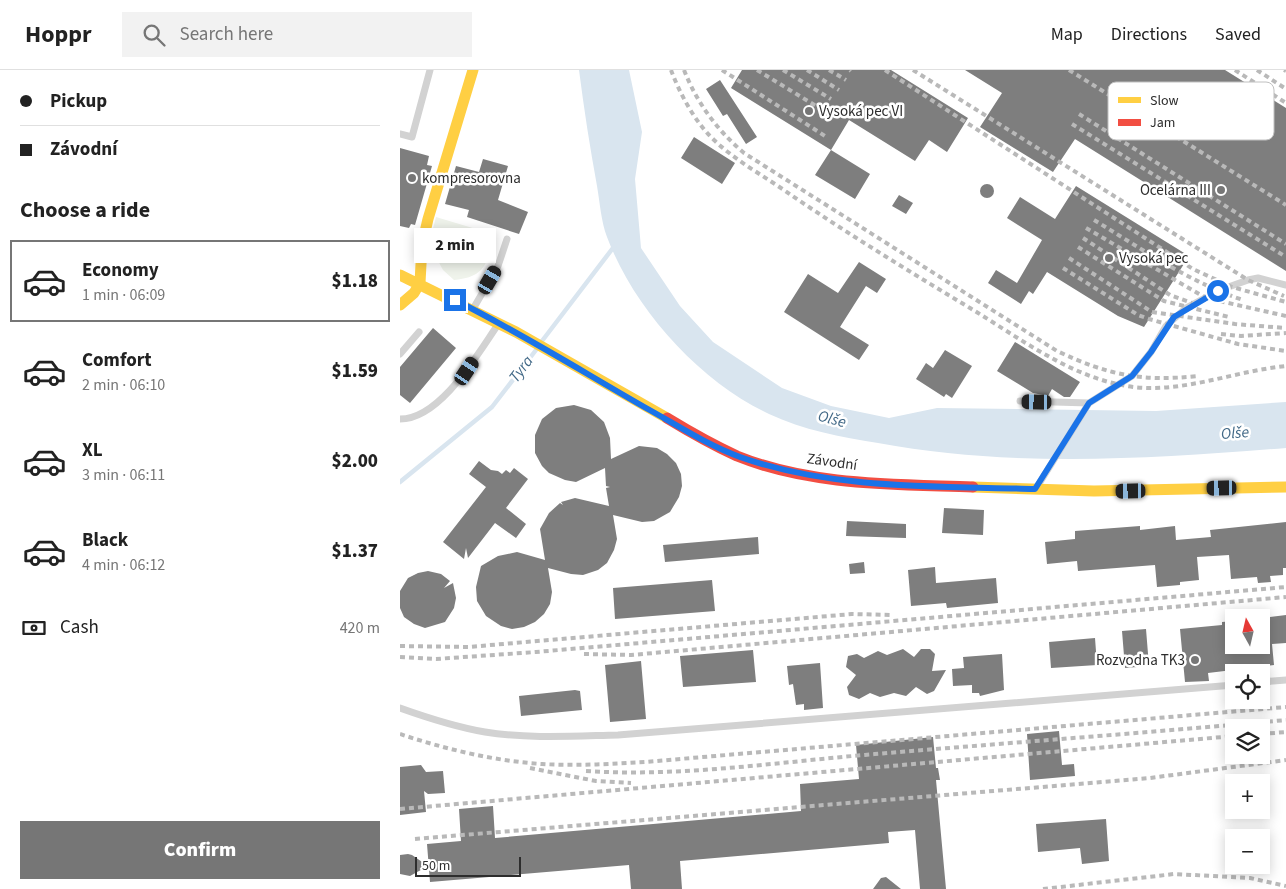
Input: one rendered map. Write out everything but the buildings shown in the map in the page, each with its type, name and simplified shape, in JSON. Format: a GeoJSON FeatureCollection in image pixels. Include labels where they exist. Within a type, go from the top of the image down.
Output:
{"type":"FeatureCollection","features":[{"type":"Feature","properties":{"kind":"street"},"geometry":{"type":"LineString","coordinates":[[400,305],[414,293],[420,283],[422,245],[428,219],[473,70]]}},
{"type":"Feature","properties":{"kind":"street","name":"Závodní"},"geometry":{"type":"LineString","coordinates":[[400,274],[516,332],[700,438],[738,456],[775,468],[810,476],[887,484],[1094,492],[1286,488]]}},
{"type":"Feature","properties":{"kind":"lane"},"geometry":{"type":"LineString","coordinates":[[400,134],[412,137],[430,70]]}},
{"type":"Feature","properties":{"kind":"lane"},"geometry":{"type":"LineString","coordinates":[[473,309],[498,266],[507,239]]}},
{"type":"Feature","properties":{"kind":"lane"},"geometry":{"type":"LineString","coordinates":[[1035,489],[1089,403],[1132,376],[1151,352],[1166,326],[1186,308],[1220,290],[1248,280],[1258,278],[1286,286]]}},
{"type":"Feature","properties":{"kind":"lane"},"geometry":{"type":"LineString","coordinates":[[400,419],[411,419],[430,409],[467,371],[499,323]]}},
{"type":"Feature","properties":{"kind":"lane"},"geometry":{"type":"LineString","coordinates":[[400,354],[419,332]]}},
{"type":"Feature","properties":{"kind":"lane"},"geometry":{"type":"LineString","coordinates":[[1020,401],[1089,403]]}},
{"type":"Feature","properties":{"kind":"lane"},"geometry":{"type":"LineString","coordinates":[[1270,681],[1286,680]]}},
{"type":"Feature","properties":{"kind":"lane"},"geometry":{"type":"LineString","coordinates":[[400,708],[442,722],[485,732],[534,736],[618,735],[1225,686]]}},
{"type":"Feature","properties":{"kind":"shaded area"},"geometry":{"type":"Polygon","coordinates":[[[436,217],[496,235],[487,260],[479,272],[454,280],[443,270],[429,244],[436,217]]]}},
{"type":"Feature","properties":{"kind":"water","name":"Olše"},"geometry":{"type":"Polygon","coordinates":[[[579,70],[629,70],[642,132],[635,179],[641,248],[680,306],[713,342],[782,388],[831,406],[889,418],[937,408],[1156,411],[1286,402],[1286,448],[1133,458],[1082,459],[980,456],[929,451],[850,438],[809,429],[769,414],[743,400],[718,383],[672,340],[634,291],[619,264],[607,237],[602,218],[579,70]]]}},
{"type":"Feature","properties":{"kind":"waterway","name":"Tyra"},"geometry":{"type":"LineString","coordinates":[[542,341],[616,244]]}},
{"type":"Feature","properties":{"kind":"waterway","name":"Tyra"},"geometry":{"type":"LineString","coordinates":[[400,482],[492,407],[536,350]]}},
{"type":"Feature","properties":{"kind":"railway"},"geometry":{"type":"LineString","coordinates":[[671,70],[694,116],[707,133],[732,155],[880,253],[1028,345],[1069,367],[1111,383],[1152,388],[1190,384],[1286,366]]}},
{"type":"Feature","properties":{"kind":"railway"},"geometry":{"type":"LineString","coordinates":[[684,70],[695,94],[709,115],[725,135],[744,153],[1057,351],[1093,366],[1125,375],[1159,378],[1198,376]]}},
{"type":"Feature","properties":{"kind":"railway"},"geometry":{"type":"LineString","coordinates":[[722,70],[825,136]]}},
{"type":"Feature","properties":{"kind":"railway"},"geometry":{"type":"LineString","coordinates":[[757,70],[821,109]]}},
{"type":"Feature","properties":{"kind":"railway"},"geometry":{"type":"LineString","coordinates":[[783,70],[831,99]]}},
{"type":"Feature","properties":{"kind":"railway"},"geometry":{"type":"LineString","coordinates":[[807,70],[839,90]]}},
{"type":"Feature","properties":{"kind":"railway"},"geometry":{"type":"LineString","coordinates":[[829,70],[846,80]]}},
{"type":"Feature","properties":{"kind":"railway"},"geometry":{"type":"LineString","coordinates":[[885,70],[1193,269],[1232,287],[1286,302]]}},
{"type":"Feature","properties":{"kind":"railway"},"geometry":{"type":"LineString","coordinates":[[913,70],[1248,280],[1284,296]]}},
{"type":"Feature","properties":{"kind":"railway"},"geometry":{"type":"LineString","coordinates":[[1069,70],[1108,94]]}},
{"type":"Feature","properties":{"kind":"railway"},"geometry":{"type":"LineString","coordinates":[[1235,70],[1254,82]]}},
{"type":"Feature","properties":{"kind":"railway"},"geometry":{"type":"LineString","coordinates":[[1257,70],[1286,89]]}},
{"type":"Feature","properties":{"kind":"railway"},"geometry":{"type":"LineString","coordinates":[[1274,95],[1286,103]]}},
{"type":"Feature","properties":{"kind":"railway"},"geometry":{"type":"LineString","coordinates":[[1079,114],[1108,132]]}},
{"type":"Feature","properties":{"kind":"railway"},"geometry":{"type":"LineString","coordinates":[[1072,124],[1286,257]]}},
{"type":"Feature","properties":{"kind":"railway"},"geometry":{"type":"LineString","coordinates":[[1120,140],[1286,244]]}},
{"type":"Feature","properties":{"kind":"railway"},"geometry":{"type":"LineString","coordinates":[[1182,140],[1286,205]]}},
{"type":"Feature","properties":{"kind":"railway"},"geometry":{"type":"LineString","coordinates":[[1094,220],[1185,274],[1223,293],[1243,300]]}},
{"type":"Feature","properties":{"kind":"railway"},"geometry":{"type":"LineString","coordinates":[[1086,228],[1206,298],[1286,316]]}},
{"type":"Feature","properties":{"kind":"railway"},"geometry":{"type":"LineString","coordinates":[[1083,238],[1170,295],[1192,303]]}},
{"type":"Feature","properties":{"kind":"railway"},"geometry":{"type":"LineString","coordinates":[[1078,247],[1164,301],[1229,317]]}},
{"type":"Feature","properties":{"kind":"railway"},"geometry":{"type":"LineString","coordinates":[[1069,258],[1152,312],[1235,324],[1285,328]]}},
{"type":"Feature","properties":{"kind":"railway"},"geometry":{"type":"LineString","coordinates":[[1063,268],[1138,315],[1238,344],[1286,351]]}},
{"type":"Feature","properties":{"kind":"railway"},"geometry":{"type":"LineString","coordinates":[[1221,334],[1241,336],[1286,333]]}},
{"type":"Feature","properties":{"kind":"railway"},"geometry":{"type":"LineString","coordinates":[[400,657],[436,659],[536,652],[1286,587]]}},
{"type":"Feature","properties":{"kind":"railway"},"geometry":{"type":"LineString","coordinates":[[584,654],[631,655],[1286,597]]}},
{"type":"Feature","properties":{"kind":"railway"},"geometry":{"type":"LineString","coordinates":[[400,646],[468,647],[852,614],[893,615]]}},
{"type":"Feature","properties":{"kind":"railway"},"geometry":{"type":"LineString","coordinates":[[400,734],[434,745],[488,757],[542,764],[568,765],[645,762],[1286,707]]}},
{"type":"Feature","properties":{"kind":"railway"},"geometry":{"type":"LineString","coordinates":[[586,771],[690,771],[1286,720]]}},
{"type":"Feature","properties":{"kind":"railway"},"geometry":{"type":"LineString","coordinates":[[1270,733],[1286,732]]}},
{"type":"Feature","properties":{"kind":"railway"},"geometry":{"type":"LineString","coordinates":[[400,809],[1225,737]]}},
{"type":"Feature","properties":{"kind":"railway"},"geometry":{"type":"LineString","coordinates":[[415,839],[1150,778],[1286,760]]}},
{"type":"Feature","properties":{"kind":"railway"},"geometry":{"type":"LineString","coordinates":[[530,768],[596,781],[631,783]]}},
{"type":"Feature","properties":{"kind":"railway"},"geometry":{"type":"LineString","coordinates":[[1043,889],[1174,874],[1250,878],[1286,886]]}},
{"type":"Feature","properties":{"kind":"traffic: slow"},"geometry":{"type":"LineString","coordinates":[[400,305],[414,293],[420,283],[422,245],[428,219],[473,70]]}},
{"type":"Feature","properties":{"kind":"traffic: slow"},"geometry":{"type":"LineString","coordinates":[[400,275],[516,332],[667,418]]}},
{"type":"Feature","properties":{"kind":"traffic: slow"},"geometry":{"type":"LineString","coordinates":[[973,487],[1094,491],[1286,487]]}},
{"type":"Feature","properties":{"kind":"traffic: jam"},"geometry":{"type":"LineString","coordinates":[[667,418],[737,456],[765,466],[794,473],[854,482],[973,487]]}},
{"type":"Feature","properties":{"kind":"place","name":"Vysoká pec VI"},"geometry":{"type":"Point","coordinates":[809,111]}},
{"type":"Feature","properties":{"kind":"place","name":"kompresorovna"},"geometry":{"type":"Point","coordinates":[412,178]}},
{"type":"Feature","properties":{"kind":"place","name":"Ocelárna III"},"geometry":{"type":"Point","coordinates":[1221,190]}},
{"type":"Feature","properties":{"kind":"place","name":"Vysoká pec"},"geometry":{"type":"Point","coordinates":[1109,258]}},
{"type":"Feature","properties":{"kind":"place","name":"Rozvodna TK3"},"geometry":{"type":"Point","coordinates":[1195,660]}},
{"type":"Feature","properties":{"kind":"route"},"geometry":{"type":"LineString","coordinates":[[455,300],[516,332],[700,438],[738,456],[775,468],[810,476],[887,484],[1035,489],[1089,403],[1132,376],[1151,352],[1166,326],[1174,317],[1186,308],[1218,291]]}}]}
